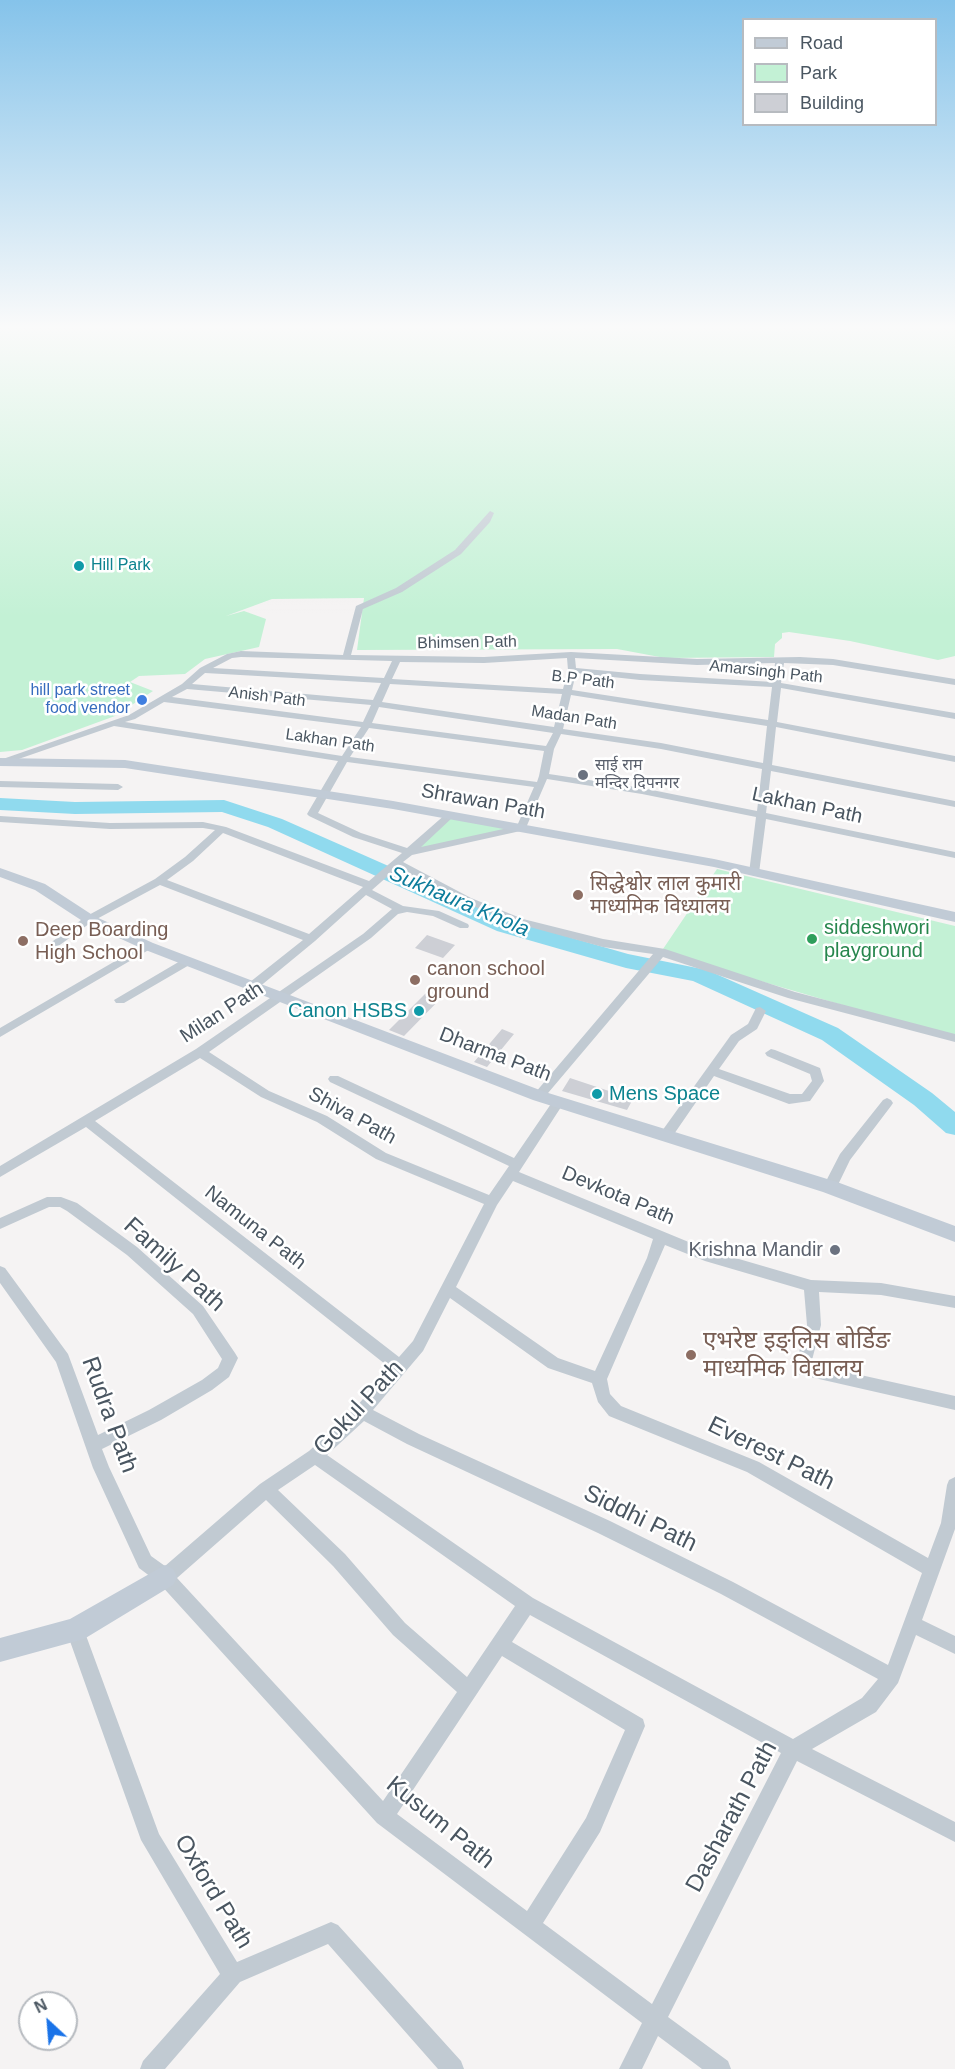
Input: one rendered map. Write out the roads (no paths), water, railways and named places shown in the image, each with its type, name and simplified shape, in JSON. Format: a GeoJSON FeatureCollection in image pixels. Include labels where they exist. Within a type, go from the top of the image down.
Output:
{"type":"FeatureCollection","features":[{"type":"Feature","properties":{"kind":"street"},"geometry":{"type":"LineString","coordinates":[[347,656],[359,608],[399,590],[458,552],[486,522],[490,513]]}},
{"type":"Feature","properties":{"kind":"street","name":"Bhimsen Path"},"geometry":{"type":"LineString","coordinates":[[2,761],[116,724],[185,686],[203,670],[230,656],[241,654],[484,660],[571,655],[697,662],[780,660],[833,662],[955,682]]}},
{"type":"Feature","properties":{"kind":"street"},"geometry":{"type":"LineString","coordinates":[[397,659],[366,724],[324,796],[314,807],[312,814],[357,834],[410,852],[521,828],[542,781],[549,749],[558,731],[572,670],[571,655]]}},
{"type":"Feature","properties":{"kind":"street"},"geometry":{"type":"LineString","coordinates":[[754,873],[763,815],[766,767],[774,724],[780,660]]}},
{"type":"Feature","properties":{"kind":"street","name":"B.P Path"},"geometry":{"type":"LineString","coordinates":[[203,670],[387,683],[567,692],[774,724],[955,759]]}},
{"type":"Feature","properties":{"kind":"street","name":"Amarsingh Path"},"geometry":{"type":"LineString","coordinates":[[572,670],[640,677],[777,685],[955,716]]}},
{"type":"Feature","properties":{"kind":"street","name":"Madan Path"},"geometry":{"type":"LineString","coordinates":[[185,686],[375,704],[661,746],[955,804]]}},
{"type":"Feature","properties":{"kind":"street","name":"Anish Path"},"geometry":{"type":"LineString","coordinates":[[163,699],[549,749]]}},
{"type":"Feature","properties":{"kind":"street","name":"Lakhan Path"},"geometry":{"type":"LineString","coordinates":[[116,724],[344,759],[642,791],[955,855]]}},
{"type":"Feature","properties":{"kind":"street","name":"Shrawan Path"},"geometry":{"type":"LineString","coordinates":[[2,761],[125,764],[450,815],[754,873],[955,916]]}},
{"type":"Feature","properties":{"kind":"street"},"geometry":{"type":"LineString","coordinates":[[0,784],[118,787]]}},
{"type":"Feature","properties":{"kind":"street"},"geometry":{"type":"LineString","coordinates":[[254,985],[311,939],[450,815]]}},
{"type":"Feature","properties":{"kind":"street"},"geometry":{"type":"LineString","coordinates":[[0,819],[110,826],[203,825],[222,829],[369,885],[400,909],[435,913],[464,926]]}},
{"type":"Feature","properties":{"kind":"street"},"geometry":{"type":"LineString","coordinates":[[57,943],[89,919],[159,881],[189,859],[222,829]]}},
{"type":"Feature","properties":{"kind":"street"},"geometry":{"type":"LineString","coordinates":[[396,862],[467,900],[519,921],[659,956],[792,995],[955,1038]]}},
{"type":"Feature","properties":{"kind":"street","name":"Dharma Path"},"geometry":{"type":"LineString","coordinates":[[0,872],[40,887],[89,919],[148,946],[539,1096],[667,1134],[830,1187],[955,1234]]}},
{"type":"Feature","properties":{"kind":"street"},"geometry":{"type":"LineString","coordinates":[[159,881],[311,939]]}},
{"type":"Feature","properties":{"kind":"street","name":"Milan Path"},"geometry":{"type":"LineString","coordinates":[[0,1172],[200,1052],[283,996],[400,909]]}},
{"type":"Feature","properties":{"kind":"street"},"geometry":{"type":"LineString","coordinates":[[0,1033],[148,946]]}},
{"type":"Feature","properties":{"kind":"street"},"geometry":{"type":"LineString","coordinates":[[539,1096],[659,956]]}},
{"type":"Feature","properties":{"kind":"street"},"geometry":{"type":"LineString","coordinates":[[120,1000],[187,961]]}},
{"type":"Feature","properties":{"kind":"street"},"geometry":{"type":"LineString","coordinates":[[667,1134],[735,1038],[753,1026],[760,1011]]}},
{"type":"Feature","properties":{"kind":"street","name":"Shiva Path"},"geometry":{"type":"LineString","coordinates":[[200,1052],[265,1094],[322,1119],[381,1156],[492,1202]]}},
{"type":"Feature","properties":{"kind":"street"},"geometry":{"type":"LineString","coordinates":[[712,1071],[789,1099],[806,1098],[818,1081],[816,1071],[771,1053]]}},
{"type":"Feature","properties":{"kind":"street","name":"Devkota Path"},"geometry":{"type":"LineString","coordinates":[[334,1079],[515,1170],[705,1255],[811,1286],[881,1289],[955,1302]]}},
{"type":"Feature","properties":{"kind":"street","name":"Gokul Path"},"geometry":{"type":"LineString","coordinates":[[0,1650],[75,1630],[165,1577],[266,1489],[315,1456],[362,1413],[418,1346],[492,1202],[559,1101]]}},
{"type":"Feature","properties":{"kind":"street"},"geometry":{"type":"LineString","coordinates":[[830,1187],[845,1157],[887,1103]]}},
{"type":"Feature","properties":{"kind":"street","name":"Namuna Path"},"geometry":{"type":"LineString","coordinates":[[87,1121],[399,1366]]}},
{"type":"Feature","properties":{"kind":"street","name":"Family Path"},"geometry":{"type":"LineString","coordinates":[[0,1224],[48,1202],[61,1202],[132,1251],[198,1310],[230,1358],[224,1372],[207,1385],[155,1415],[94,1445]]}},
{"type":"Feature","properties":{"kind":"street"},"geometry":{"type":"LineString","coordinates":[[448,1289],[553,1363],[599,1379],[654,1258],[661,1237]]}},
{"type":"Feature","properties":{"kind":"street","name":"Rudra Path"},"geometry":{"type":"LineString","coordinates":[[0,1272],[63,1359],[101,1468],[145,1562],[165,1577]]}},
{"type":"Feature","properties":{"kind":"street"},"geometry":{"type":"LineString","coordinates":[[811,1286],[814,1325],[802,1369],[955,1403]]}},
{"type":"Feature","properties":{"kind":"street","name":"Everest Path"},"geometry":{"type":"LineString","coordinates":[[599,1379],[603,1397],[615,1411],[753,1467],[933,1570]]}},
{"type":"Feature","properties":{"kind":"street","name":"Siddhi Path"},"geometry":{"type":"LineString","coordinates":[[362,1413],[645,1548],[892,1677]]}},
{"type":"Feature","properties":{"kind":"street"},"geometry":{"type":"LineString","coordinates":[[315,1456],[527,1604],[792,1749],[955,1832]]}},
{"type":"Feature","properties":{"kind":"street","name":"Dasharath Path"},"geometry":{"type":"LineString","coordinates":[[630,2069],[792,1749],[869,1706],[892,1677],[952,1524],[955,1485]]}},
{"type":"Feature","properties":{"kind":"street"},"geometry":{"type":"LineString","coordinates":[[266,1489],[339,1560],[399,1629],[470,1691]]}},
{"type":"Feature","properties":{"kind":"street","name":"Kusum Path"},"geometry":{"type":"LineString","coordinates":[[165,1577],[384,1816],[657,2019],[720,2069]]}},
{"type":"Feature","properties":{"kind":"street"},"geometry":{"type":"LineString","coordinates":[[384,1816],[527,1604]]}},
{"type":"Feature","properties":{"kind":"street"},"geometry":{"type":"LineString","coordinates":[[914,1625],[955,1645]]}},
{"type":"Feature","properties":{"kind":"street","name":"Oxford Path"},"geometry":{"type":"LineString","coordinates":[[75,1630],[151,1840],[233,1975],[331,1932],[453,2069]]}},
{"type":"Feature","properties":{"kind":"street"},"geometry":{"type":"LineString","coordinates":[[501,1645],[636,1726],[592,1825],[530,1926]]}},
{"type":"Feature","properties":{"kind":"street"},"geometry":{"type":"LineString","coordinates":[[151,2069],[233,1975]]}},
{"type":"Feature","properties":{"kind":"waterway","name":"Sukhaura Khola"},"geometry":{"type":"LineString","coordinates":[[0,804],[75,808],[224,806],[275,823],[505,926],[626,961],[699,975],[830,1034],[923,1099],[955,1126]]}},
{"type":"Feature","properties":{"kind":"place","name":"Hill Park"},"geometry":{"type":"Point","coordinates":[79,566]}},
{"type":"Feature","properties":{"kind":"place","name":"hill park street food vendor"},"geometry":{"type":"Point","coordinates":[142,700]}},
{"type":"Feature","properties":{"kind":"place","name":"साई राम मन्दिर दिपनगर"},"geometry":{"type":"Point","coordinates":[583,775]}},
{"type":"Feature","properties":{"kind":"place","name":"सिद्धेश्वोर लाल कुमारी माध्यमिक विध्यालय"},"geometry":{"type":"Point","coordinates":[578,895]}},
{"type":"Feature","properties":{"kind":"place","name":"siddeshwori playground"},"geometry":{"type":"Point","coordinates":[812,939]}},
{"type":"Feature","properties":{"kind":"place","name":"Deep Boarding High School"},"geometry":{"type":"Point","coordinates":[23,941]}},
{"type":"Feature","properties":{"kind":"place","name":"canon school ground"},"geometry":{"type":"Point","coordinates":[415,980]}},
{"type":"Feature","properties":{"kind":"place","name":"Canon HSBS"},"geometry":{"type":"Point","coordinates":[419,1011]}},
{"type":"Feature","properties":{"kind":"place","name":"Mens Space"},"geometry":{"type":"Point","coordinates":[597,1094]}},
{"type":"Feature","properties":{"kind":"place","name":"Krishna Mandir"},"geometry":{"type":"Point","coordinates":[835,1250]}},
{"type":"Feature","properties":{"kind":"place","name":"एभरेष्ट इङ्लिस बोर्डिङ माध्यमिक विद्यालय"},"geometry":{"type":"Point","coordinates":[691,1355]}}]}
